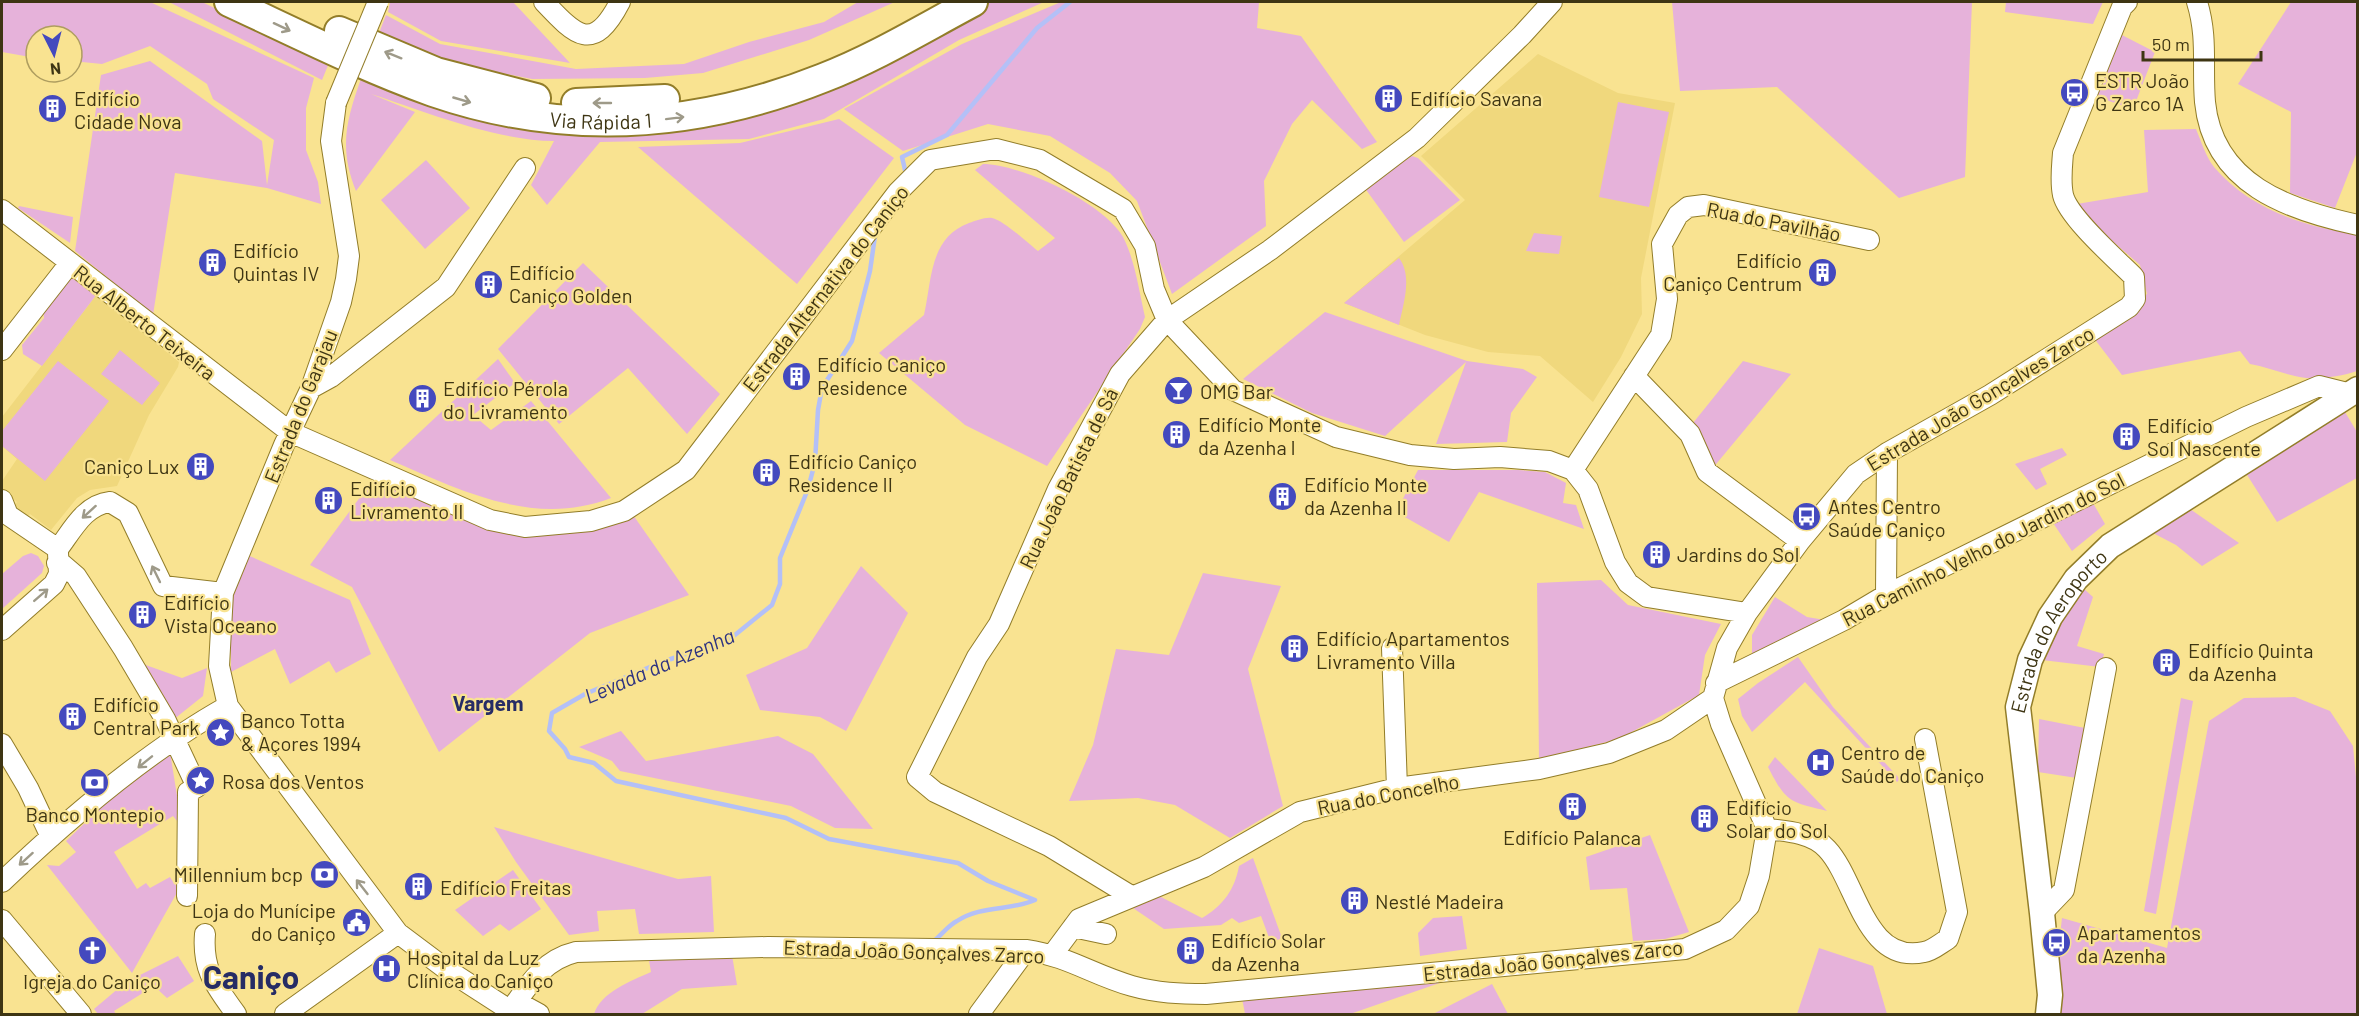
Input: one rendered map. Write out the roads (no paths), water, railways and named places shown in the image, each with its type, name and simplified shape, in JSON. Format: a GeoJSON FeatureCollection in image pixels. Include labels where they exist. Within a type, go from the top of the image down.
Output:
{"type":"FeatureCollection","features":[{"type":"Feature","properties":{"kind":"highway","name":"Via Rápida 1"},"geometry":{"type":"LineString","coordinates":[[229,2],[376,70],[433,92],[512,113],[565,122],[616,123],[690,116],[778,95],[835,73],[973,2]]}},
{"type":"Feature","properties":{"kind":"highway","name":"Via Rápida 1"},"geometry":{"type":"LineString","coordinates":[[274,2],[436,72],[512,93],[563,103],[613,103],[675,98],[735,89],[819,59],[883,31],[935,2]]}},
{"type":"Feature","properties":{"kind":"main road","name":"Estrada do Aeroporto"},"geometry":{"type":"LineString","coordinates":[[2048,1014],[2050,995],[2042,913],[2018,707],[2030,660],[2050,617],[2076,579],[2110,546],[2354,392]]}},
{"type":"Feature","properties":{"kind":"street","name":"Estrada do Garajau"},"geometry":{"type":"LineString","coordinates":[[228,706],[219,666],[223,593],[290,432],[311,388],[341,302],[350,256],[332,153],[336,103],[378,2]]}},
{"type":"Feature","properties":{"kind":"street"},"geometry":{"type":"LineString","coordinates":[[544,2],[572,31],[584,34],[601,30],[610,21],[620,2]]}},
{"type":"Feature","properties":{"kind":"street","name":"Rua João Batista de Sá"},"geometry":{"type":"LineString","coordinates":[[1131,896],[1049,846],[935,792],[917,777],[977,657],[999,624],[1058,489],[1120,374],[1167,320],[1270,250],[1417,138],[1522,35],[1552,2]]}},
{"type":"Feature","properties":{"kind":"street","name":"Estrada João Gonçalves Zarco"},"geometry":{"type":"LineString","coordinates":[[1715,691],[1728,648],[1747,613],[1800,541],[1856,474],[1887,453],[1990,395],[2129,307],[2135,299],[2134,276],[2084,227],[2064,198],[2061,176],[2063,153],[2122,7],[2127,2]]}},
{"type":"Feature","properties":{"kind":"street"},"geometry":{"type":"LineString","coordinates":[[2197,2],[2204,27],[2205,104],[2215,143],[2247,183],[2289,207],[2358,225]]}},
{"type":"Feature","properties":{"kind":"street","name":"Estrada Alternativa do Caniço"},"geometry":{"type":"LineString","coordinates":[[290,432],[490,520],[525,527],[591,521],[624,511],[686,470],[898,192],[930,160],[996,149],[1041,160],[1124,209],[1145,246],[1154,289],[1167,320],[1233,390],[1336,437],[1410,455],[1454,459],[1500,457],[1539,460],[1573,470]]}},
{"type":"Feature","properties":{"kind":"street"},"geometry":{"type":"LineString","coordinates":[[311,388],[331,377],[446,287],[525,168]]}},
{"type":"Feature","properties":{"kind":"street","name":"Rua do Pavilhão"},"geometry":{"type":"LineString","coordinates":[[1573,470],[1660,335],[1667,299],[1662,244],[1678,215],[1688,207],[1704,205],[1869,240]]}},
{"type":"Feature","properties":{"kind":"street","name":"Rua Alberto Teixeira"},"geometry":{"type":"LineString","coordinates":[[2,210],[290,432]]}},
{"type":"Feature","properties":{"kind":"street"},"geometry":{"type":"LineString","coordinates":[[2,350],[70,263]]}},
{"type":"Feature","properties":{"kind":"street"},"geometry":{"type":"LineString","coordinates":[[1634,376],[1690,434],[1707,472],[1800,541]]}},
{"type":"Feature","properties":{"kind":"street","name":"Rua Caminho Velho do Jardim do Sol"},"geometry":{"type":"LineString","coordinates":[[1715,691],[1886,595],[2246,417],[2319,386],[2354,392]]}},
{"type":"Feature","properties":{"kind":"street"},"geometry":{"type":"LineString","coordinates":[[1886,595],[1887,453]]}},
{"type":"Feature","properties":{"kind":"street"},"geometry":{"type":"LineString","coordinates":[[1573,470],[1588,489],[1615,561],[1628,584],[1647,597],[1747,613]]}},
{"type":"Feature","properties":{"kind":"street"},"geometry":{"type":"LineString","coordinates":[[2,500],[8,515],[58,556],[62,564],[76,576],[165,719],[197,787],[188,792],[187,896]]}},
{"type":"Feature","properties":{"kind":"street"},"geometry":{"type":"LineString","coordinates":[[2,630],[54,584],[59,574],[58,556],[85,513],[93,507],[110,502],[128,513],[163,586],[223,593]]}},
{"type":"Feature","properties":{"kind":"street"},"geometry":{"type":"LineString","coordinates":[[1392,648],[1397,788]]}},
{"type":"Feature","properties":{"kind":"street"},"geometry":{"type":"LineString","coordinates":[[2042,913],[2064,890],[2106,668]]}},
{"type":"Feature","properties":{"kind":"street"},"geometry":{"type":"LineString","coordinates":[[1715,691],[1721,724],[1767,829],[1795,831],[1827,848],[1876,937],[1895,951],[1925,952],[1948,939],[1957,912],[1925,739]]}},
{"type":"Feature","properties":{"kind":"street","name":"Rua do Concelho"},"geometry":{"type":"LineString","coordinates":[[1053,954],[1079,919],[1204,867],[1300,812],[1397,788],[1539,769],[1609,753],[1666,730],[1715,691]]}},
{"type":"Feature","properties":{"kind":"street"},"geometry":{"type":"LineString","coordinates":[[2,882],[51,837],[174,739],[228,706],[398,933],[446,969],[512,1009],[539,1014]]}},
{"type":"Feature","properties":{"kind":"street"},"geometry":{"type":"LineString","coordinates":[[2,744],[28,788],[51,837]]}},
{"type":"Feature","properties":{"kind":"street","name":"Estrada João Gonçalves Zarco"},"geometry":{"type":"LineString","coordinates":[[512,1009],[540,969],[563,955],[576,952],[768,947],[1026,951],[1053,954],[1130,986],[1164,994],[1206,994],[1685,949],[1726,930],[1749,906],[1759,876],[1767,829]]}},
{"type":"Feature","properties":{"kind":"street"},"geometry":{"type":"LineString","coordinates":[[2,920],[81,1014]]}},
{"type":"Feature","properties":{"kind":"street"},"geometry":{"type":"LineString","coordinates":[[1073,927],[1106,934]]}},
{"type":"Feature","properties":{"kind":"street"},"geometry":{"type":"LineString","coordinates":[[285,1014],[398,933]]}},
{"type":"Feature","properties":{"kind":"street"},"geometry":{"type":"LineString","coordinates":[[205,934],[204,951],[208,975],[236,1014]]}},
{"type":"Feature","properties":{"kind":"street"},"geometry":{"type":"LineString","coordinates":[[979,1014],[1026,951]]}},
{"type":"Feature","properties":{"kind":"waterway","name":"Levada da Azenha"},"geometry":{"type":"LineString","coordinates":[[906,174],[902,157],[947,135],[1037,28],[1070,2]]}},
{"type":"Feature","properties":{"kind":"waterway","name":"Levada da Azenha"},"geometry":{"type":"LineString","coordinates":[[875,236],[870,271],[852,341],[822,388],[818,410],[815,462],[808,489],[780,558],[780,584],[772,605],[730,639],[662,662],[585,694],[552,713],[549,731],[569,757],[594,763],[616,781],[786,818],[829,839],[958,863],[988,881],[1035,900],[966,916],[951,925],[935,940]]}},
{"type":"Feature","properties":{"kind":"place","name":"ESTR João G Zarco 1A"},"geometry":{"type":"Point","coordinates":[2074,92]}},
{"type":"Feature","properties":{"kind":"place","name":"Edifício Savana"},"geometry":{"type":"Point","coordinates":[1389,98]}},
{"type":"Feature","properties":{"kind":"place","name":"Edifício Cidade Nova"},"geometry":{"type":"Point","coordinates":[53,109]}},
{"type":"Feature","properties":{"kind":"place","name":"Edifício Quintas IV"},"geometry":{"type":"Point","coordinates":[212,262]}},
{"type":"Feature","properties":{"kind":"place","name":"Edifício Caniço Centrum"},"geometry":{"type":"Point","coordinates":[1823,272]}},
{"type":"Feature","properties":{"kind":"place","name":"Edifício Caniço Golden"},"geometry":{"type":"Point","coordinates":[488,284]}},
{"type":"Feature","properties":{"kind":"place","name":"Edifício Caniço Residence"},"geometry":{"type":"Point","coordinates":[796,376]}},
{"type":"Feature","properties":{"kind":"place","name":"OMG Bar"},"geometry":{"type":"Point","coordinates":[1179,391]}},
{"type":"Feature","properties":{"kind":"place","name":"Edifício Pérola do Livramento"},"geometry":{"type":"Point","coordinates":[422,399]}},
{"type":"Feature","properties":{"kind":"place","name":"Edifício Monte da Azenha I"},"geometry":{"type":"Point","coordinates":[1177,435]}},
{"type":"Feature","properties":{"kind":"place","name":"Edifício Sol Nascente"},"geometry":{"type":"Point","coordinates":[2126,437]}},
{"type":"Feature","properties":{"kind":"place","name":"Caniço Lux"},"geometry":{"type":"Point","coordinates":[200,466]}},
{"type":"Feature","properties":{"kind":"place","name":"Edifício Caniço Residence II"},"geometry":{"type":"Point","coordinates":[767,473]}},
{"type":"Feature","properties":{"kind":"place","name":"Edifício Monte da Azenha II"},"geometry":{"type":"Point","coordinates":[1283,496]}},
{"type":"Feature","properties":{"kind":"place","name":"Edifício Livramento II"},"geometry":{"type":"Point","coordinates":[329,500]}},
{"type":"Feature","properties":{"kind":"place","name":"Antes Centro Saúde Caniço"},"geometry":{"type":"Point","coordinates":[1807,517]}},
{"type":"Feature","properties":{"kind":"place","name":"Jardins do Sol"},"geometry":{"type":"Point","coordinates":[1656,554]}},
{"type":"Feature","properties":{"kind":"place","name":"Edifício Vista Oceano"},"geometry":{"type":"Point","coordinates":[143,614]}},
{"type":"Feature","properties":{"kind":"place","name":"Edifício Apartamentos Livramento Villa"},"geometry":{"type":"Point","coordinates":[1295,649]}},
{"type":"Feature","properties":{"kind":"place","name":"Edifício Quinta da Azenha"},"geometry":{"type":"Point","coordinates":[2167,662]}},
{"type":"Feature","properties":{"kind":"place","name":"Edifício Central Park"},"geometry":{"type":"Point","coordinates":[72,716]}},
{"type":"Feature","properties":{"kind":"place","name":"Banco Totta & Açores 1994"},"geometry":{"type":"Point","coordinates":[220,732]}},
{"type":"Feature","properties":{"kind":"place","name":"Centro de Saúde do Caniço"},"geometry":{"type":"Point","coordinates":[1820,763]}},
{"type":"Feature","properties":{"kind":"place","name":"Rosa dos Ventos"},"geometry":{"type":"Point","coordinates":[201,781]}},
{"type":"Feature","properties":{"kind":"place","name":"Banco Montepio"},"geometry":{"type":"Point","coordinates":[95,783]}},
{"type":"Feature","properties":{"kind":"place","name":"Edifício Palanca"},"geometry":{"type":"Point","coordinates":[1572,806]}},
{"type":"Feature","properties":{"kind":"place","name":"Edifício Solar do Sol"},"geometry":{"type":"Point","coordinates":[1705,818]}},
{"type":"Feature","properties":{"kind":"place","name":"Millennium bcp"},"geometry":{"type":"Point","coordinates":[324,874]}},
{"type":"Feature","properties":{"kind":"place","name":"Edifício Freitas"},"geometry":{"type":"Point","coordinates":[419,887]}},
{"type":"Feature","properties":{"kind":"place","name":"Nestlé Madeira"},"geometry":{"type":"Point","coordinates":[1354,901]}},
{"type":"Feature","properties":{"kind":"place","name":"Loja do Munícipe do Caniço"},"geometry":{"type":"Point","coordinates":[357,922]}},
{"type":"Feature","properties":{"kind":"place","name":"Apartamentos da Azenha"},"geometry":{"type":"Point","coordinates":[2056,943]}},
{"type":"Feature","properties":{"kind":"place","name":"Igreja do Caniço"},"geometry":{"type":"Point","coordinates":[92,950]}},
{"type":"Feature","properties":{"kind":"place","name":"Edifício Solar da Azenha"},"geometry":{"type":"Point","coordinates":[1190,951]}},
{"type":"Feature","properties":{"kind":"place","name":"Hospital da Luz Clínica do Caniço"},"geometry":{"type":"Point","coordinates":[386,968]}},
{"type":"Feature","properties":{"kind":"district","name":"Vargem"},"geometry":{"type":"Point","coordinates":[488,702]}},
{"type":"Feature","properties":{"kind":"district","name":"Caniço"},"geometry":{"type":"Point","coordinates":[251,976]}}]}
